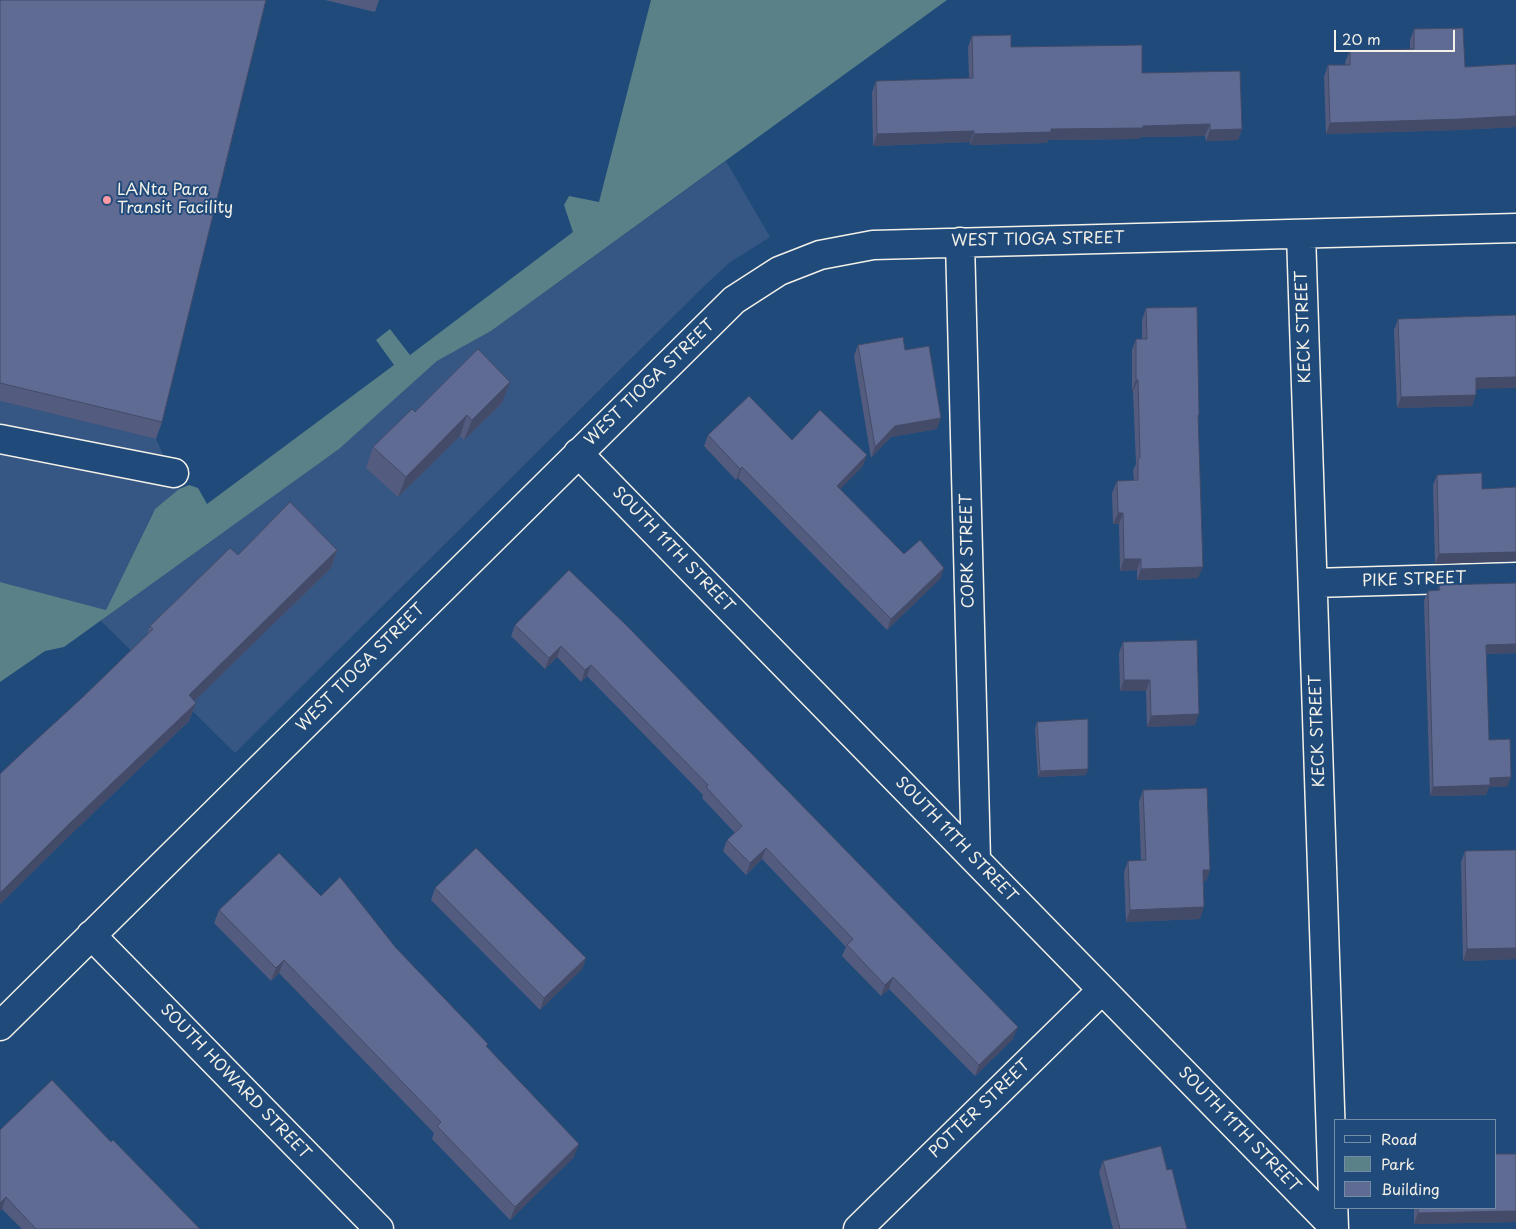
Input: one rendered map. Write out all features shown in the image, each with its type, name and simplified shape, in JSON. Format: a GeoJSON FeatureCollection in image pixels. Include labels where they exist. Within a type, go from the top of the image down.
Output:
{"type":"FeatureCollection","features":[{"type":"Feature","properties":{"kind":"street","name":"WEST TIOGA STREET"},"geometry":{"type":"LineString","coordinates":[[0,1026],[734,300],[779,271],[820,255],[873,244],[1516,228]]}},
{"type":"Feature","properties":{"kind":"street","name":"KECK STREET"},"geometry":{"type":"LineString","coordinates":[[1301,234],[1334,1228]]}},
{"type":"Feature","properties":{"kind":"street","name":"CORK STREET"},"geometry":{"type":"LineString","coordinates":[[960,242],[976,860]]}},
{"type":"Feature","properties":{"kind":"street"},"geometry":{"type":"LineString","coordinates":[[0,440],[174,473]]}},
{"type":"Feature","properties":{"kind":"street","name":"SOUTH 11TH STREET"},"geometry":{"type":"LineString","coordinates":[[578,453],[1334,1228]]}},
{"type":"Feature","properties":{"kind":"street","name":"PIKE STREET"},"geometry":{"type":"LineString","coordinates":[[1313,582],[1516,577]]}},
{"type":"Feature","properties":{"kind":"street","name":"SOUTH HOWARD STREET"},"geometry":{"type":"LineString","coordinates":[[91,935],[379,1229]]}},
{"type":"Feature","properties":{"kind":"street","name":"POTTER STREET"},"geometry":{"type":"LineString","coordinates":[[858,1229],[1102,990]]}},
{"type":"Feature","properties":{"kind":"shaded area"},"geometry":{"type":"Polygon","coordinates":[[[726,161],[770,237],[729,263],[700,290],[235,753],[100,620],[339,449],[437,361],[491,331],[726,161]]]}},
{"type":"Feature","properties":{"kind":"shaded area"},"geometry":{"type":"Polygon","coordinates":[[[0,401],[156,439],[179,489],[154,510],[106,610],[0,582],[0,401]]]}},
{"type":"Feature","properties":{"kind":"green space"},"geometry":{"type":"Polygon","coordinates":[[[651,0],[947,0],[491,331],[437,361],[339,449],[64,647],[45,651],[0,682],[0,582],[106,610],[155,509],[179,489],[189,485],[198,488],[207,504],[394,365],[376,340],[390,329],[410,355],[573,232],[564,205],[569,196],[599,202],[651,0]]]}},
{"type":"Feature","properties":{"kind":"building","name":"LANta Para Transit Facility"},"geometry":{"type":"Polygon","coordinates":[[[0,0],[266,0],[162,422],[0,383],[0,0]]]}},
{"type":"Feature","properties":{"kind":"building"},"geometry":{"type":"Polygon","coordinates":[[[1463,28],[1465,67],[1516,64],[1516,116],[1330,123],[1328,65],[1350,65],[1350,51],[1414,49],[1414,29],[1463,28]]]}},
{"type":"Feature","properties":{"kind":"building"},"geometry":{"type":"Polygon","coordinates":[[[1011,35],[1011,47],[1142,45],[1142,73],[1240,71],[1242,129],[1210,130],[1210,124],[1143,126],[1143,128],[1051,129],[1051,132],[974,134],[974,131],[877,134],[876,81],[973,78],[972,36],[1011,35]]]}},
{"type":"Feature","properties":{"kind":"building"},"geometry":{"type":"Polygon","coordinates":[[[1197,307],[1203,567],[1141,569],[1141,559],[1124,559],[1123,513],[1118,513],[1117,481],[1138,480],[1138,459],[1140,458],[1136,339],[1147,339],[1146,308],[1197,307]]]}},
{"type":"Feature","properties":{"kind":"building"},"geometry":{"type":"Polygon","coordinates":[[[1516,315],[1516,377],[1476,378],[1476,395],[1401,397],[1398,319],[1516,315]]]}},
{"type":"Feature","properties":{"kind":"building"},"geometry":{"type":"Polygon","coordinates":[[[903,337],[905,350],[929,346],[941,418],[895,426],[875,447],[858,345],[903,337]]]}},
{"type":"Feature","properties":{"kind":"building"},"geometry":{"type":"Polygon","coordinates":[[[478,349],[510,382],[472,420],[467,415],[406,477],[373,447],[412,409],[415,412],[478,349]]]}},
{"type":"Feature","properties":{"kind":"building"},"geometry":{"type":"Polygon","coordinates":[[[749,396],[792,440],[820,410],[867,455],[837,486],[904,554],[920,540],[944,568],[891,619],[742,467],[740,469],[708,435],[749,396]]]}},
{"type":"Feature","properties":{"kind":"building"},"geometry":{"type":"Polygon","coordinates":[[[1482,473],[1482,489],[1516,487],[1516,552],[1439,554],[1437,475],[1482,473]]]}},
{"type":"Feature","properties":{"kind":"building"},"geometry":{"type":"Polygon","coordinates":[[[290,502],[337,550],[189,695],[196,703],[69,824],[0,893],[0,774],[153,629],[150,626],[230,548],[238,555],[290,502]]]}},
{"type":"Feature","properties":{"kind":"building"},"geometry":{"type":"Polygon","coordinates":[[[569,570],[628,627],[1018,1027],[979,1065],[893,977],[885,985],[847,945],[853,939],[766,848],[750,863],[727,840],[742,826],[706,787],[708,785],[591,665],[585,670],[561,646],[549,658],[515,625],[569,570]]]}},
{"type":"Feature","properties":{"kind":"building"},"geometry":{"type":"Polygon","coordinates":[[[1516,583],[1516,644],[1486,645],[1489,740],[1510,739],[1511,777],[1490,778],[1490,785],[1433,787],[1428,591],[1440,590],[1439,585],[1516,583]]]}},
{"type":"Feature","properties":{"kind":"building"},"geometry":{"type":"Polygon","coordinates":[[[1197,640],[1199,714],[1151,716],[1150,680],[1124,680],[1123,642],[1197,640]]]}},
{"type":"Feature","properties":{"kind":"building"},"geometry":{"type":"Polygon","coordinates":[[[1088,719],[1088,769],[1040,771],[1037,722],[1088,719]]]}},
{"type":"Feature","properties":{"kind":"building"},"geometry":{"type":"Polygon","coordinates":[[[1207,788],[1210,870],[1203,870],[1204,907],[1130,910],[1128,861],[1146,860],[1143,790],[1207,788]]]}},
{"type":"Feature","properties":{"kind":"building"},"geometry":{"type":"Polygon","coordinates":[[[476,848],[586,958],[544,998],[435,888],[476,848]]]}},
{"type":"Feature","properties":{"kind":"building"},"geometry":{"type":"Polygon","coordinates":[[[1516,850],[1516,948],[1467,949],[1465,851],[1516,850]]]}},
{"type":"Feature","properties":{"kind":"building"},"geometry":{"type":"Polygon","coordinates":[[[279,853],[321,896],[340,877],[396,948],[488,1044],[486,1046],[579,1144],[515,1207],[437,1126],[441,1122],[284,960],[276,968],[219,910],[279,853]]]}},
{"type":"Feature","properties":{"kind":"building"},"geometry":{"type":"Polygon","coordinates":[[[52,1080],[111,1142],[113,1140],[200,1229],[36,1229],[6,1197],[0,1203],[0,1130],[52,1080]]]}},
{"type":"Feature","properties":{"kind":"building"},"geometry":{"type":"Polygon","coordinates":[[[1161,1146],[1167,1170],[1172,1169],[1187,1229],[1120,1229],[1103,1161],[1161,1146]]]}},
{"type":"Feature","properties":{"kind":"building"},"geometry":{"type":"Polygon","coordinates":[[[1496,1154],[1516,1154],[1516,1211],[1418,1213],[1418,1209],[1496,1209],[1496,1154]]]}},
{"type":"Feature","properties":{"kind":"place","name":"LANta Para Transit Facility"},"geometry":{"type":"Point","coordinates":[107,200]}}]}
